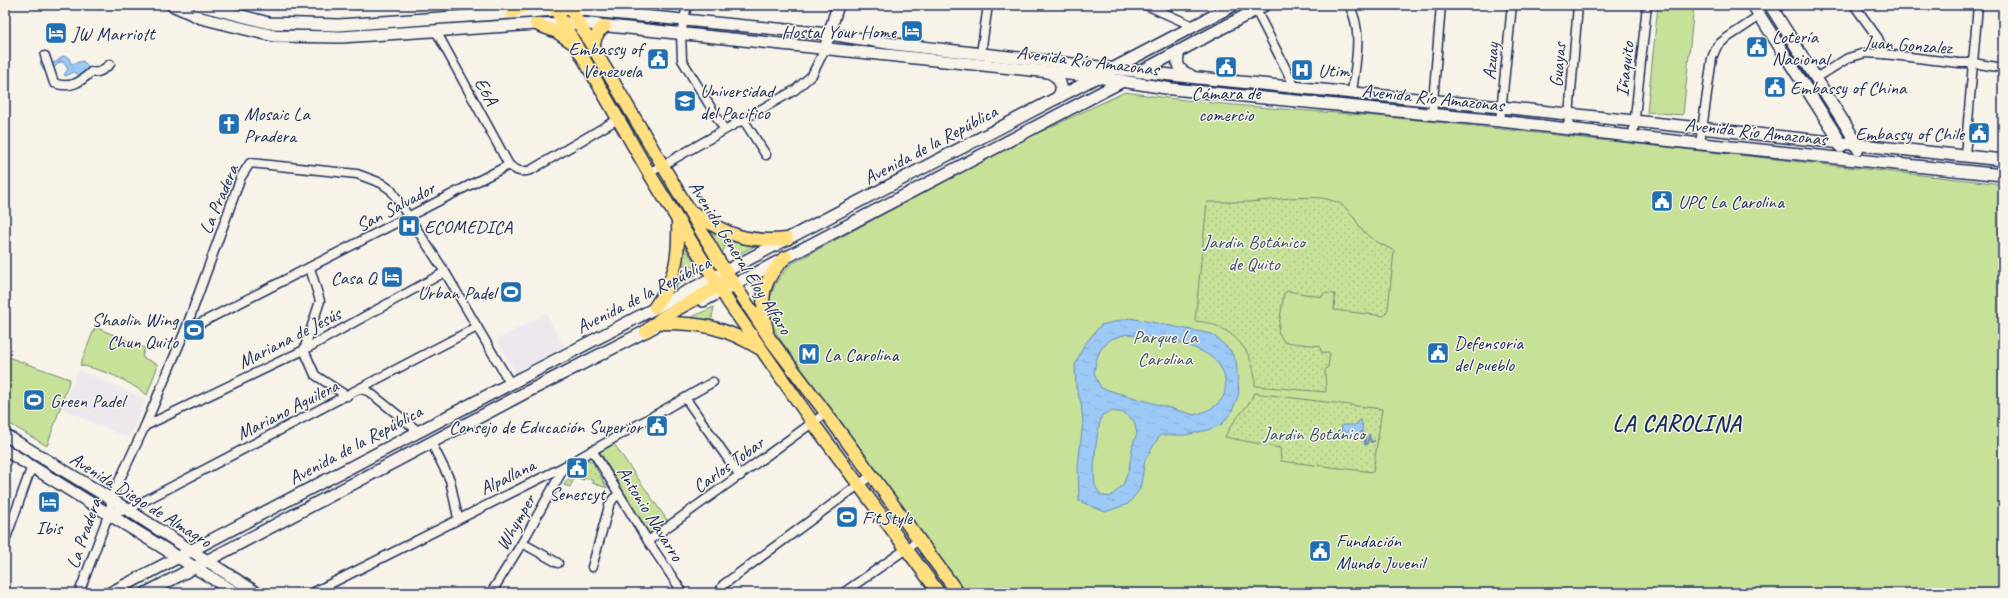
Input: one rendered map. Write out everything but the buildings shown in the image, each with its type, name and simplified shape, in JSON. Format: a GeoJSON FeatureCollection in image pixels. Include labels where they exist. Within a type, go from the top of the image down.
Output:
{"type":"FeatureCollection","features":[{"type":"Feature","properties":{"kind":"main road","name":"Avenida Río Amazonas"},"geometry":{"type":"LineString","coordinates":[[172,5],[201,18],[274,36],[341,37],[536,24],[580,23],[1097,77],[1172,89],[1568,128],[1700,144],[2003,175]]}},
{"type":"Feature","properties":{"kind":"main road","name":"Avenida Río Amazonas"},"geometry":{"type":"LineString","coordinates":[[199,5],[269,23],[339,25],[569,7],[830,34],[894,44],[1198,78],[1501,107],[2003,160]]}},
{"type":"Feature","properties":{"kind":"main road"},"geometry":{"type":"LineString","coordinates":[[512,12],[526,5]]}},
{"type":"Feature","properties":{"kind":"main road"},"geometry":{"type":"LineString","coordinates":[[825,49],[838,5]]}},
{"type":"Feature","properties":{"kind":"main road","name":"Avenida de la República"},"geometry":{"type":"LineString","coordinates":[[726,271],[1234,5]]}},
{"type":"Feature","properties":{"kind":"main road"},"geometry":{"type":"LineString","coordinates":[[1753,5],[1841,143],[1840,158]]}},
{"type":"Feature","properties":{"kind":"main road"},"geometry":{"type":"LineString","coordinates":[[1763,5],[1780,32],[1797,47]]}},
{"type":"Feature","properties":{"kind":"main road","name":"Avenida General Eloy Alfaro"},"geometry":{"type":"LineString","coordinates":[[554,7],[649,173],[719,285],[814,422],[939,593]]}},
{"type":"Feature","properties":{"kind":"main road","name":"Avenida General Eloy Alfaro"},"geometry":{"type":"LineString","coordinates":[[569,7],[580,23],[595,52],[734,285],[770,339],[958,593]]}},
{"type":"Feature","properties":{"kind":"main road","name":"Avenida de la República"},"geometry":{"type":"LineString","coordinates":[[110,593],[180,558],[418,431],[656,308],[719,285],[734,285],[1179,51],[1259,7]]}},
{"type":"Feature","properties":{"kind":"main road"},"geometry":{"type":"LineString","coordinates":[[1775,7],[1797,47],[1858,145],[1857,159]]}},
{"type":"Feature","properties":{"kind":"main road"},"geometry":{"type":"LineString","coordinates":[[536,24],[556,32],[576,45]]}},
{"type":"Feature","properties":{"kind":"main road"},"geometry":{"type":"LineString","coordinates":[[595,52],[594,42],[597,33],[605,26]]}},
{"type":"Feature","properties":{"kind":"main road"},"geometry":{"type":"LineString","coordinates":[[1179,51],[1177,61],[1180,70],[1198,78]]}},
{"type":"Feature","properties":{"kind":"main road"},"geometry":{"type":"LineString","coordinates":[[1048,72],[1056,76],[1060,83],[1061,91],[1057,98]]}},
{"type":"Feature","properties":{"kind":"main road"},"geometry":{"type":"LineString","coordinates":[[690,210],[711,225],[735,236],[764,240],[787,239]]}},
{"type":"Feature","properties":{"kind":"main road"},"geometry":{"type":"LineString","coordinates":[[656,308],[667,290],[676,267],[679,242],[678,219]]}},
{"type":"Feature","properties":{"kind":"main road"},"geometry":{"type":"LineString","coordinates":[[770,339],[763,304],[766,284],[771,272],[786,257]]}},
{"type":"Feature","properties":{"kind":"main road"},"geometry":{"type":"LineString","coordinates":[[646,331],[663,317],[726,281],[726,271]]}},
{"type":"Feature","properties":{"kind":"main road","name":"Avenida de la República"},"geometry":{"type":"LineString","coordinates":[[146,593],[431,442],[662,323],[719,285]]}},
{"type":"Feature","properties":{"kind":"main road"},"geometry":{"type":"LineString","coordinates":[[662,323],[692,324],[719,329],[734,334],[764,351]]}},
{"type":"Feature","properties":{"kind":"main road","name":"Avenida Diego de Almagro"},"geometry":{"type":"LineString","coordinates":[[5,435],[127,510],[190,552],[257,593]]}},
{"type":"Feature","properties":{"kind":"main road","name":"Avenida Diego de Almagro"},"geometry":{"type":"LineString","coordinates":[[5,450],[236,593]]}},
{"type":"Feature","properties":{"kind":"street"},"geometry":{"type":"LineString","coordinates":[[687,5],[682,34],[682,60],[724,129]]}},
{"type":"Feature","properties":{"kind":"street"},"geometry":{"type":"LineString","coordinates":[[981,53],[988,5]]}},
{"type":"Feature","properties":{"kind":"street"},"geometry":{"type":"LineString","coordinates":[[1146,5],[1193,26]]}},
{"type":"Feature","properties":{"kind":"street"},"geometry":{"type":"LineString","coordinates":[[1349,5],[1354,15],[1358,39],[1352,92]]}},
{"type":"Feature","properties":{"kind":"street"},"geometry":{"type":"LineString","coordinates":[[1432,114],[1441,5]]}},
{"type":"Feature","properties":{"kind":"street","name":"Azuay"},"geometry":{"type":"LineString","coordinates":[[1500,121],[1512,5]]}},
{"type":"Feature","properties":{"kind":"street","name":"Guayas"},"geometry":{"type":"LineString","coordinates":[[1568,128],[1578,5]]}},
{"type":"Feature","properties":{"kind":"street","name":"Iñaquito"},"geometry":{"type":"LineString","coordinates":[[1634,136],[1647,5]]}},
{"type":"Feature","properties":{"kind":"street"},"geometry":{"type":"LineString","coordinates":[[1854,5],[1878,38],[1884,54]]}},
{"type":"Feature","properties":{"kind":"street"},"geometry":{"type":"LineString","coordinates":[[1965,156],[1978,5]]}},
{"type":"Feature","properties":{"kind":"street"},"geometry":{"type":"LineString","coordinates":[[1259,7],[1295,87]]}},
{"type":"Feature","properties":{"kind":"street"},"geometry":{"type":"LineString","coordinates":[[1700,144],[1701,128],[1712,58],[1717,46],[1760,16]]}},
{"type":"Feature","properties":{"kind":"street","name":"E6A"},"geometry":{"type":"LineString","coordinates":[[436,31],[509,165]]}},
{"type":"Feature","properties":{"kind":"street"},"geometry":{"type":"LineString","coordinates":[[649,173],[805,83],[817,66],[825,49]]}},
{"type":"Feature","properties":{"kind":"street","name":"Juan Gonzalez"},"geometry":{"type":"LineString","coordinates":[[1816,78],[1848,58],[1860,54],[1884,54],[1959,63],[1973,63],[2003,68]]}},
{"type":"Feature","properties":{"kind":"street"},"geometry":{"type":"LineString","coordinates":[[45,56],[52,73],[54,83],[62,86],[69,86],[78,82],[91,72],[95,73],[103,70],[110,64]]}},
{"type":"Feature","properties":{"kind":"street"},"geometry":{"type":"LineString","coordinates":[[509,165],[520,172],[530,170],[618,119]]}},
{"type":"Feature","properties":{"kind":"street"},"geometry":{"type":"LineString","coordinates":[[743,119],[766,155]]}},
{"type":"Feature","properties":{"kind":"street","name":"La Pradera"},"geometry":{"type":"LineString","coordinates":[[79,593],[109,513],[111,500],[145,426],[185,331],[241,177],[250,163],[357,174],[369,178],[391,190],[446,272],[510,383]]}},
{"type":"Feature","properties":{"kind":"street","name":"San Salvador"},"geometry":{"type":"LineString","coordinates":[[185,331],[509,165]]}},
{"type":"Feature","properties":{"kind":"street"},"geometry":{"type":"LineString","coordinates":[[310,268],[320,301],[304,350],[315,375],[347,396]]}},
{"type":"Feature","properties":{"kind":"street","name":"Mariana de Jesús"},"geometry":{"type":"LineString","coordinates":[[145,426],[304,350],[446,272]]}},
{"type":"Feature","properties":{"kind":"street","name":"Mariano Aguilera"},"geometry":{"type":"LineString","coordinates":[[109,513],[127,510],[477,327]]}},
{"type":"Feature","properties":{"kind":"street","name":"Alpallana"},"geometry":{"type":"LineString","coordinates":[[312,593],[458,518],[565,466],[713,382]]}},
{"type":"Feature","properties":{"kind":"street"},"geometry":{"type":"LineString","coordinates":[[360,389],[368,391],[418,431]]}},
{"type":"Feature","properties":{"kind":"street"},"geometry":{"type":"LineString","coordinates":[[686,398],[740,476]]}},
{"type":"Feature","properties":{"kind":"street","name":"Carlos Tobar"},"geometry":{"type":"LineString","coordinates":[[648,541],[826,413]]}},
{"type":"Feature","properties":{"kind":"street"},"geometry":{"type":"LineString","coordinates":[[431,442],[450,480],[458,518]]}},
{"type":"Feature","properties":{"kind":"street","name":"Antonio Navarro"},"geometry":{"type":"LineString","coordinates":[[592,450],[648,541],[683,593]]}},
{"type":"Feature","properties":{"kind":"street"},"geometry":{"type":"LineString","coordinates":[[5,541],[32,466]]}},
{"type":"Feature","properties":{"kind":"street","name":"Whymper"},"geometry":{"type":"LineString","coordinates":[[491,593],[522,543],[565,466]]}},
{"type":"Feature","properties":{"kind":"street"},"geometry":{"type":"LineString","coordinates":[[719,593],[723,585],[872,476]]}},
{"type":"Feature","properties":{"kind":"street"},"geometry":{"type":"LineString","coordinates":[[592,567],[609,506],[613,498],[619,494]]}},
{"type":"Feature","properties":{"kind":"street"},"geometry":{"type":"LineString","coordinates":[[843,593],[919,540]]}},
{"type":"Feature","properties":{"kind":"street"},"geometry":{"type":"LineString","coordinates":[[522,543],[558,563]]}},
{"type":"Feature","properties":{"kind":"shaded area"},"geometry":{"type":"Polygon","coordinates":[[[224,5],[294,5],[291,14],[256,11],[224,5]]]}},
{"type":"Feature","properties":{"kind":"shaded area"},"geometry":{"type":"Polygon","coordinates":[[[546,313],[564,347],[516,373],[497,340],[546,313]]]}},
{"type":"Feature","properties":{"kind":"shaded area"},"geometry":{"type":"Polygon","coordinates":[[[78,370],[146,399],[129,438],[62,409],[78,370]]]}},
{"type":"Feature","properties":{"kind":"green space"},"geometry":{"type":"Polygon","coordinates":[[[1658,5],[1694,5],[1683,115],[1647,112],[1658,5]]]}},
{"type":"Feature","properties":{"kind":"green space","name":"Parque La Carolina"},"geometry":{"type":"Polygon","coordinates":[[[1125,92],[1200,102],[1389,117],[2003,184],[2003,593],[966,593],[880,478],[777,335],[772,325],[770,315],[770,297],[778,280],[791,264],[1004,149],[1125,92]]]}},
{"type":"Feature","properties":{"kind":"green space","name":"Jardin Botánico de Quito"},"geometry":{"type":"Polygon","coordinates":[[[1290,198],[1321,198],[1337,202],[1349,211],[1368,236],[1394,251],[1388,309],[1384,316],[1334,310],[1335,294],[1324,293],[1322,297],[1288,291],[1284,293],[1278,331],[1284,342],[1320,346],[1321,352],[1330,353],[1328,367],[1325,370],[1326,392],[1255,386],[1251,361],[1246,351],[1238,341],[1230,333],[1219,327],[1208,323],[1195,321],[1207,202],[1249,202],[1290,198]]]}},
{"type":"Feature","properties":{"kind":"green space"},"geometry":{"type":"Polygon","coordinates":[[[704,224],[726,237],[727,240],[722,255],[704,224]]]}},
{"type":"Feature","properties":{"kind":"green space"},"geometry":{"type":"Polygon","coordinates":[[[736,240],[761,243],[733,257],[731,253],[733,242],[736,240]]]}},
{"type":"Feature","properties":{"kind":"green space"},"geometry":{"type":"Polygon","coordinates":[[[682,242],[698,268],[682,264],[682,242]]]}},
{"type":"Feature","properties":{"kind":"green space"},"geometry":{"type":"Polygon","coordinates":[[[680,271],[696,275],[672,288],[680,271]]]}},
{"type":"Feature","properties":{"kind":"green space"},"geometry":{"type":"Polygon","coordinates":[[[714,307],[711,322],[687,319],[714,307]]]}},
{"type":"Feature","properties":{"kind":"green space"},"geometry":{"type":"Polygon","coordinates":[[[95,327],[145,348],[142,357],[158,365],[147,395],[131,384],[115,376],[80,365],[95,327]]]}},
{"type":"Feature","properties":{"kind":"green space","name":"Green Padel"},"geometry":{"type":"Polygon","coordinates":[[[5,356],[70,379],[47,446],[5,421],[5,356]]]}},
{"type":"Feature","properties":{"kind":"green space","name":"Jardin Botánico"},"geometry":{"type":"Polygon","coordinates":[[[1254,393],[1382,409],[1373,472],[1281,461],[1280,448],[1225,437],[1232,425],[1248,405],[1254,393]]]}},
{"type":"Feature","properties":{"kind":"green space"},"geometry":{"type":"Polygon","coordinates":[[[614,444],[667,520],[649,534],[600,452],[614,444]]]}},
{"type":"Feature","properties":{"kind":"green space"},"geometry":{"type":"Polygon","coordinates":[[[585,459],[592,461],[607,488],[592,483],[592,480],[584,478],[584,480],[575,477],[570,487],[564,485],[577,466],[585,459]]]}},
{"type":"Feature","properties":{"kind":"water"},"geometry":{"type":"Polygon","coordinates":[[[63,56],[69,58],[71,64],[83,61],[87,65],[88,70],[81,76],[74,72],[66,76],[64,75],[68,69],[63,62],[59,62],[52,69],[43,70],[40,62],[43,59],[49,59],[52,63],[56,62],[63,56]]]}},
{"type":"Feature","properties":{"kind":"water"},"geometry":{"type":"Polygon","coordinates":[[[1130,318],[1212,334],[1230,350],[1236,361],[1239,393],[1232,411],[1222,424],[1208,430],[1185,435],[1160,435],[1145,460],[1140,489],[1128,504],[1105,512],[1079,501],[1078,466],[1083,422],[1081,403],[1076,388],[1075,365],[1084,345],[1101,325],[1130,318]],[[1127,334],[1111,339],[1100,350],[1096,361],[1094,374],[1101,388],[1194,415],[1214,407],[1224,395],[1224,374],[1217,362],[1205,353],[1174,342],[1127,334]],[[1112,411],[1102,415],[1100,421],[1094,469],[1096,488],[1101,495],[1110,497],[1123,485],[1129,469],[1133,444],[1137,434],[1134,421],[1124,413],[1112,411]]]}},
{"type":"Feature","properties":{"kind":"water"},"geometry":{"type":"Polygon","coordinates":[[[1360,420],[1362,423],[1362,428],[1358,436],[1356,437],[1351,433],[1347,437],[1341,433],[1342,425],[1355,425],[1360,420]]]}},
{"type":"Feature","properties":{"kind":"waterway"},"geometry":{"type":"LineString","coordinates":[[1362,432],[1365,436],[1365,444],[1367,444],[1369,435],[1371,442],[1374,441]]}},
{"type":"Feature","properties":{"kind":"place","name":"Hostal Your Home"},"geometry":{"type":"Point","coordinates":[912,31]}},
{"type":"Feature","properties":{"kind":"place","name":"JW Marriott"},"geometry":{"type":"Point","coordinates":[56,33]}},
{"type":"Feature","properties":{"kind":"place","name":"Lotería Nacional"},"geometry":{"type":"Point","coordinates":[1757,47]}},
{"type":"Feature","properties":{"kind":"place","name":"Embassy of Venezuela"},"geometry":{"type":"Point","coordinates":[658,59]}},
{"type":"Feature","properties":{"kind":"place","name":"Cámara de comercio"},"geometry":{"type":"Point","coordinates":[1226,67]}},
{"type":"Feature","properties":{"kind":"place","name":"Utim"},"geometry":{"type":"Point","coordinates":[1302,70]}},
{"type":"Feature","properties":{"kind":"place","name":"Embassy of China"},"geometry":{"type":"Point","coordinates":[1775,87]}},
{"type":"Feature","properties":{"kind":"place","name":"Universidad del Pacifico"},"geometry":{"type":"Point","coordinates":[685,101]}},
{"type":"Feature","properties":{"kind":"place","name":"Mosaic La Pradera"},"geometry":{"type":"Point","coordinates":[229,124]}},
{"type":"Feature","properties":{"kind":"place","name":"Embassy of Chile"},"geometry":{"type":"Point","coordinates":[1979,133]}},
{"type":"Feature","properties":{"kind":"place","name":"UPC La Carolina"},"geometry":{"type":"Point","coordinates":[1662,201]}},
{"type":"Feature","properties":{"kind":"place","name":"ECOMEDICA"},"geometry":{"type":"Point","coordinates":[409,226]}},
{"type":"Feature","properties":{"kind":"place","name":"Casa Q"},"geometry":{"type":"Point","coordinates":[392,277]}},
{"type":"Feature","properties":{"kind":"place","name":"Urban Padel"},"geometry":{"type":"Point","coordinates":[511,292]}},
{"type":"Feature","properties":{"kind":"place","name":"Shaolin Wing Chun Quito"},"geometry":{"type":"Point","coordinates":[194,330]}},
{"type":"Feature","properties":{"kind":"place","name":"Defensoria del pueblo"},"geometry":{"type":"Point","coordinates":[1438,353]}},
{"type":"Feature","properties":{"kind":"place","name":"La Carolina"},"geometry":{"type":"Point","coordinates":[809,354]}},
{"type":"Feature","properties":{"kind":"place","name":"Green Padel"},"geometry":{"type":"Point","coordinates":[34,400]}},
{"type":"Feature","properties":{"kind":"place","name":"Consejo de Educación Superior"},"geometry":{"type":"Point","coordinates":[657,426]}},
{"type":"Feature","properties":{"kind":"place","name":"Senescyt"},"geometry":{"type":"Point","coordinates":[577,468]}},
{"type":"Feature","properties":{"kind":"place","name":"Ibis"},"geometry":{"type":"Point","coordinates":[49,502]}},
{"type":"Feature","properties":{"kind":"place","name":"FitStyle"},"geometry":{"type":"Point","coordinates":[847,517]}},
{"type":"Feature","properties":{"kind":"place","name":"Fundación Mundo Juvenil"},"geometry":{"type":"Point","coordinates":[1320,551]}},
{"type":"Feature","properties":{"kind":"district","name":"LA CAROLINA"},"geometry":{"type":"Point","coordinates":[1677,423]}}]}
